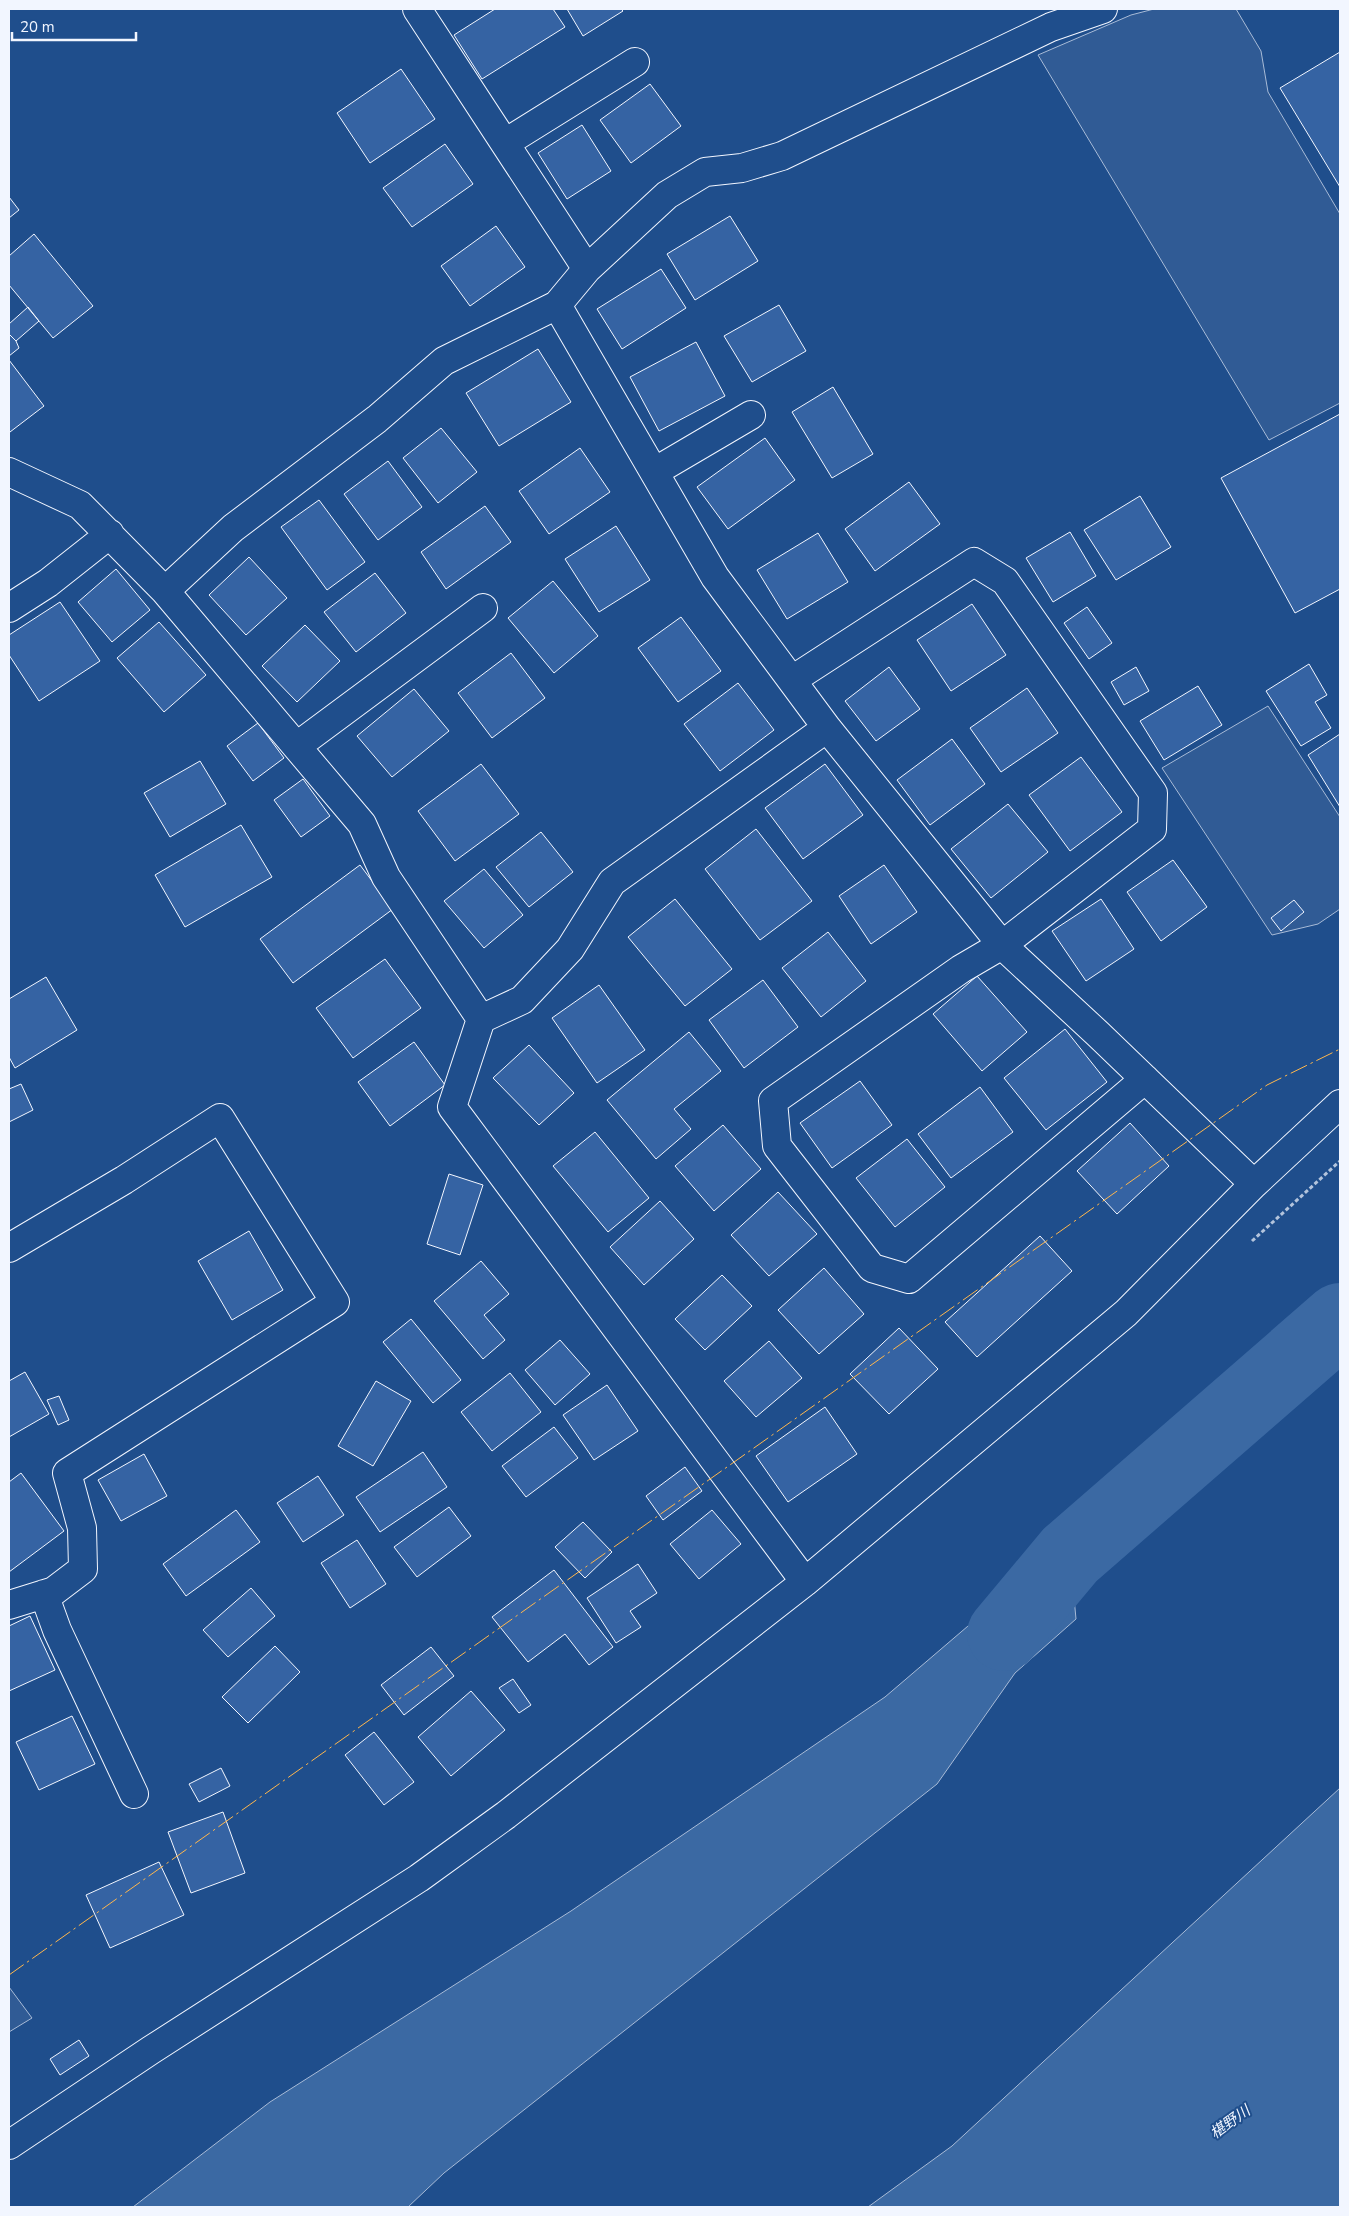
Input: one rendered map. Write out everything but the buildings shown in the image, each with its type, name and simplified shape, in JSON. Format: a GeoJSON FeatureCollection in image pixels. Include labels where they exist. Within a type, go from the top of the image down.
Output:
{"type":"FeatureCollection","features":[{"type":"Feature","properties":{"kind":"street"},"geometry":{"type":"LineString","coordinates":[[165,591],[233,528],[377,419],[444,362],[557,305],[588,270],[667,195],[705,172],[742,168],[782,156],[1051,26],[1103,9]]}},
{"type":"Feature","properties":{"kind":"street"},"geometry":{"type":"LineString","coordinates":[[424,11],[588,270]]}},
{"type":"Feature","properties":{"kind":"street"},"geometry":{"type":"LineString","coordinates":[[506,143],[635,62]]}},
{"type":"Feature","properties":{"kind":"street"},"geometry":{"type":"LineString","coordinates":[[557,305],[716,577],[827,728],[1002,945],[1254,1184]]}},
{"type":"Feature","properties":{"kind":"street"},"geometry":{"type":"LineString","coordinates":[[654,472],[751,415]]}},
{"type":"Feature","properties":{"kind":"street"},"geometry":{"type":"LineString","coordinates":[[9,472],[80,505],[165,591],[362,824],[386,877],[481,1019]]}},
{"type":"Feature","properties":{"kind":"street"},"geometry":{"type":"LineString","coordinates":[[9,608],[48,583],[110,534]]}},
{"type":"Feature","properties":{"kind":"street"},"geometry":{"type":"LineString","coordinates":[[792,680],[974,562],[1006,581],[1153,793],[1152,829],[1002,945],[961,969],[773,1101],[777,1146],[872,1268],[909,1279],[1145,1079]]}},
{"type":"Feature","properties":{"kind":"street"},"geometry":{"type":"LineString","coordinates":[[297,746],[483,608]]}},
{"type":"Feature","properties":{"kind":"street"},"geometry":{"type":"LineString","coordinates":[[805,1582],[452,1107],[481,1019],[522,1000],[570,949],[612,882],[827,728]]}},
{"type":"Feature","properties":{"kind":"street"},"geometry":{"type":"LineString","coordinates":[[9,2145],[151,2050],[419,1878],[506,1814],[805,1582],[1126,1313],[1254,1184],[1340,1104]]}},
{"type":"Feature","properties":{"kind":"street"},"geometry":{"type":"LineString","coordinates":[[9,1248],[124,1180],[220,1118],[335,1302],[67,1474],[82,1528],[83,1569],[54,1591],[9,1605]]}},
{"type":"Feature","properties":{"kind":"street"},"geometry":{"type":"LineString","coordinates":[[44,1594],[58,1630],[134,1794]]}},
{"type":"Feature","properties":{"kind":"shaded area"},"geometry":{"type":"Polygon","coordinates":[[[1154,9],[1236,9],[1261,51],[1268,92],[1340,214],[1340,403],[1269,440],[1038,55],[1131,15],[1154,9]]]}},
{"type":"Feature","properties":{"kind":"shaded area"},"geometry":{"type":"Polygon","coordinates":[[[1268,706],[1340,817],[1340,909],[1318,924],[1272,935],[1162,768],[1268,706]]]}},
{"type":"Feature","properties":{"kind":"shaded area"},"geometry":{"type":"Polygon","coordinates":[[[9,1987],[32,2018],[9,2032],[9,1987]]]}},
{"type":"Feature","properties":{"kind":"water"},"geometry":{"type":"Polygon","coordinates":[[[1070,1555],[1076,1619],[1015,1673],[937,1784],[444,2173],[408,2207],[133,2207],[270,2102],[571,1911],[885,1697],[1030,1573],[1070,1555]]]}},
{"type":"Feature","properties":{"kind":"water","name":"椹野川"},"geometry":{"type":"Polygon","coordinates":[[[1340,1788],[1340,2207],[868,2207],[952,2146],[1340,1788]]]}},
{"type":"Feature","properties":{"kind":"waterway"},"geometry":{"type":"LineString","coordinates":[[1004,1634],[1070,1555],[1340,1320]]}},
{"type":"Feature","properties":{"kind":"power"},"geometry":{"type":"LineString","coordinates":[[9,1975],[1267,1085],[1340,1049]]}}]}
